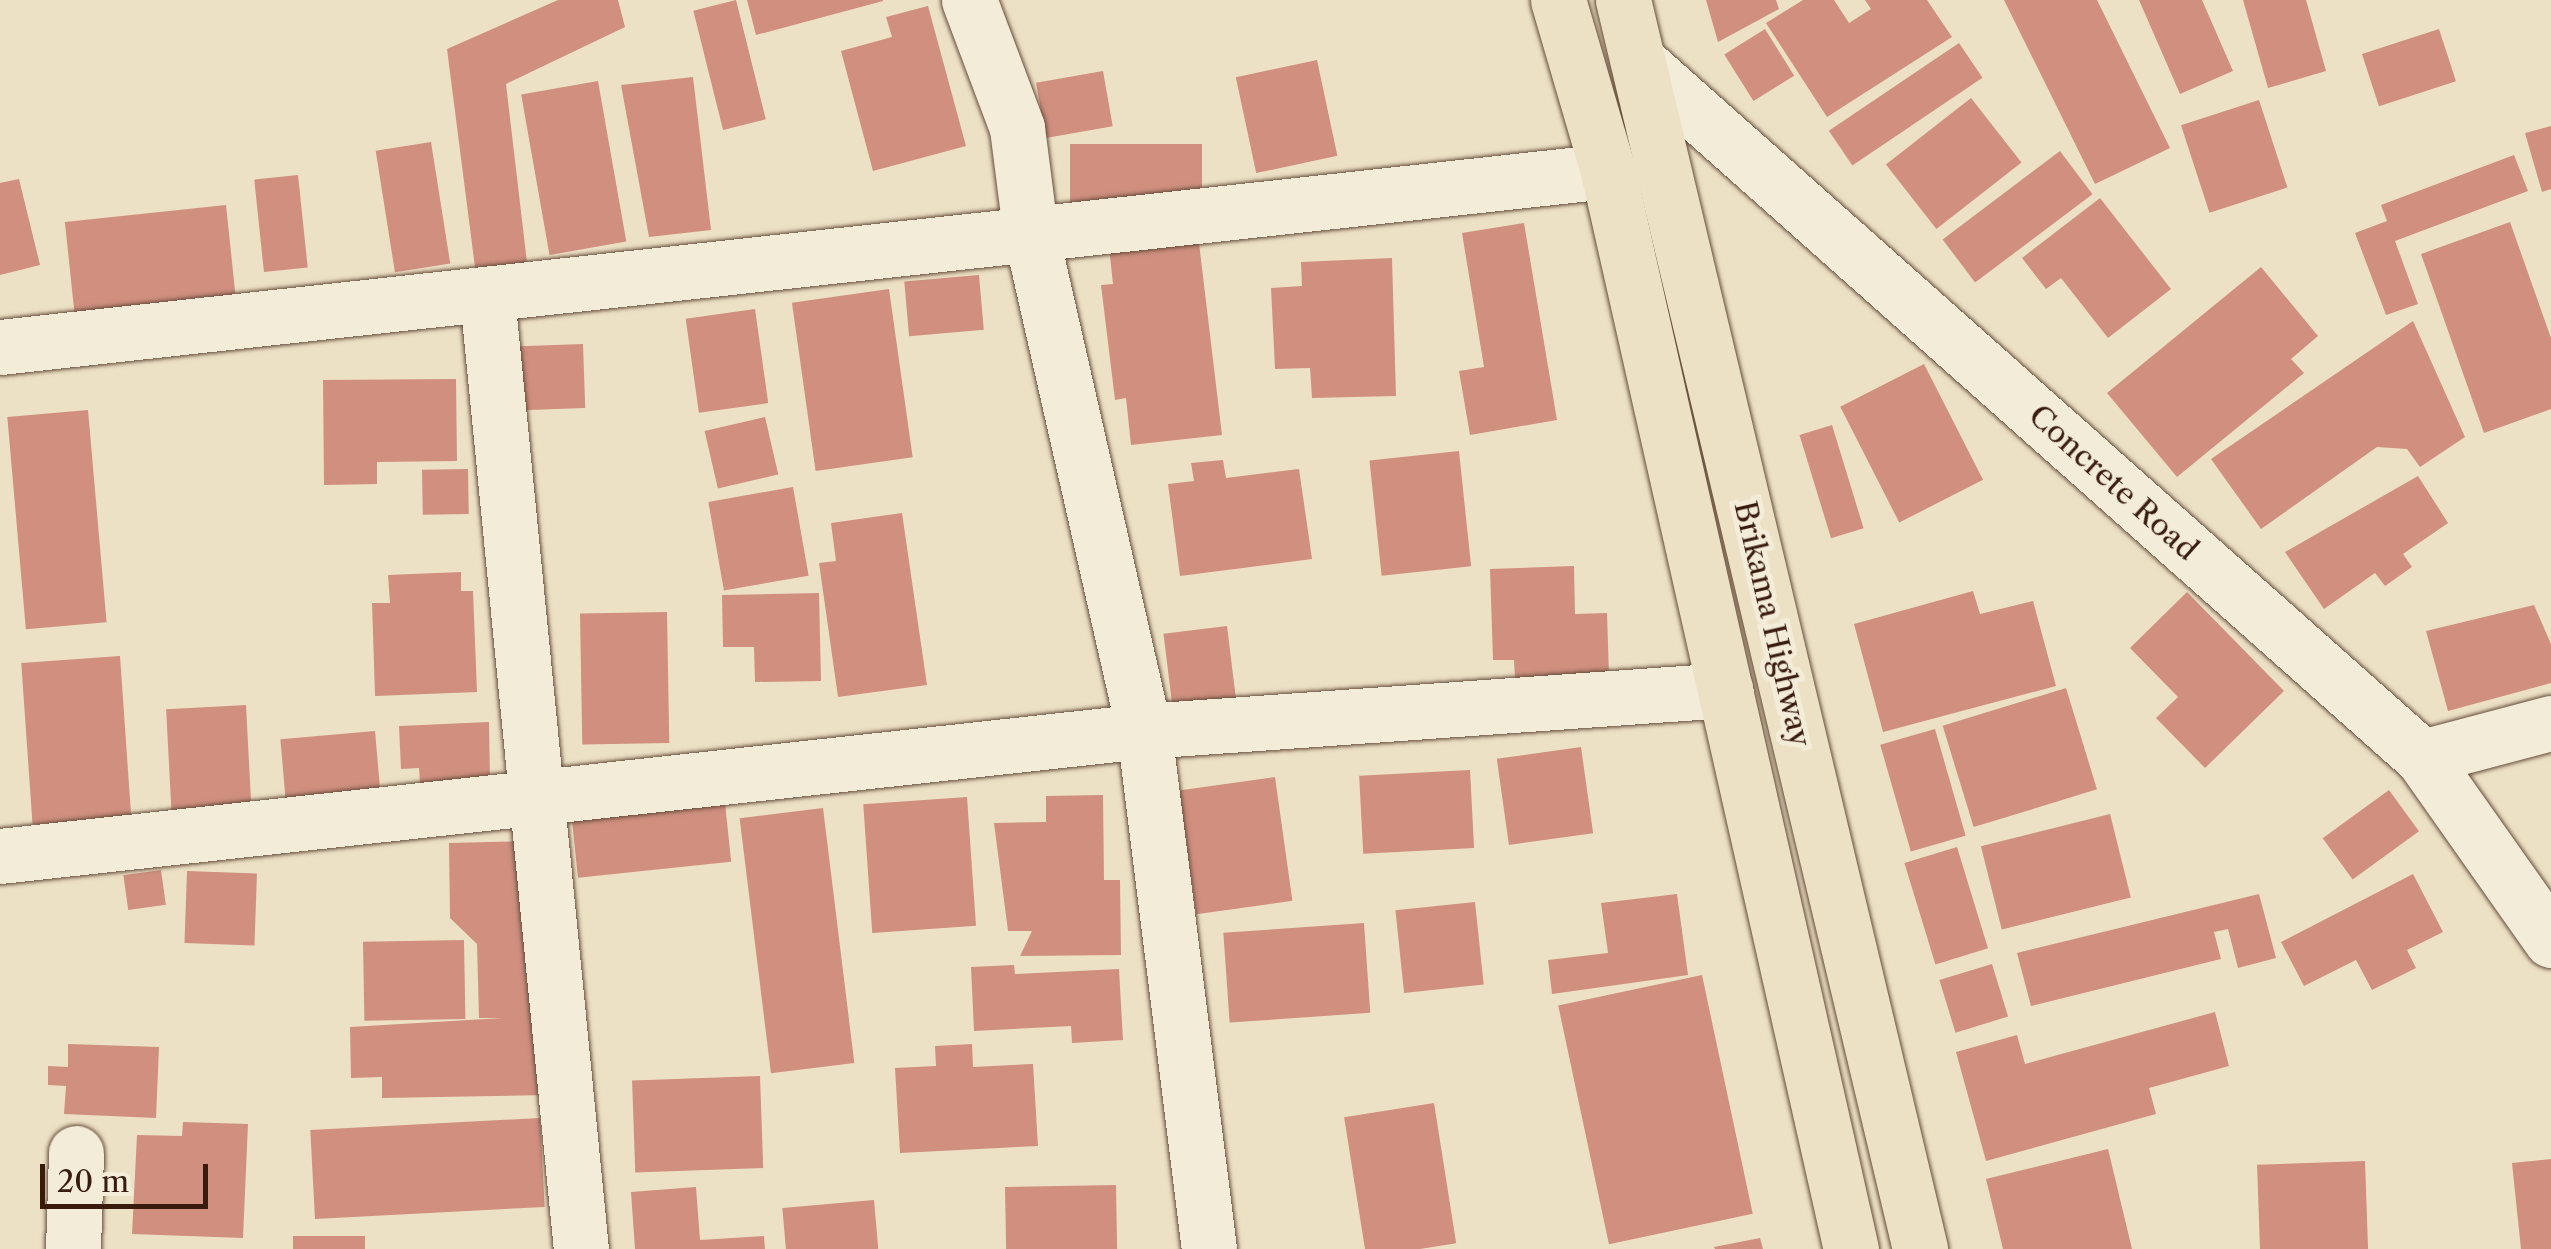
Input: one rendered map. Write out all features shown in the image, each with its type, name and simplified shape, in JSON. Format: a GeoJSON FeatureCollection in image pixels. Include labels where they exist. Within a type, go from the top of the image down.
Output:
{"type":"FeatureCollection","features":[{"type":"Feature","properties":{"kind":"highway","name":"Brikama Highway"},"geometry":{"type":"LineString","coordinates":[[1558,0],[1608,171],[1851,1249]]}},
{"type":"Feature","properties":{"kind":"highway","name":"Brikama Highway"},"geometry":{"type":"LineString","coordinates":[[1622,0],[1920,1249]]}},
{"type":"Feature","properties":{"kind":"street"},"geometry":{"type":"LineString","coordinates":[[969,0],[1017,128],[1030,230],[1144,731],[1209,1249]]}},
{"type":"Feature","properties":{"kind":"street","name":"Concrete Road"},"geometry":{"type":"LineString","coordinates":[[1638,61],[2422,757],[2551,940]]}},
{"type":"Feature","properties":{"kind":"street"},"geometry":{"type":"LineString","coordinates":[[0,347],[487,296],[1030,230],[1608,171]]}},
{"type":"Feature","properties":{"kind":"street"},"geometry":{"type":"LineString","coordinates":[[487,296],[543,804],[580,1249]]}},
{"type":"Feature","properties":{"kind":"street"},"geometry":{"type":"LineString","coordinates":[[0,856],[543,804],[1144,731],[1726,690]]}},
{"type":"Feature","properties":{"kind":"street"},"geometry":{"type":"LineString","coordinates":[[2422,757],[2551,723]]}},
{"type":"Feature","properties":{"kind":"street"},"geometry":{"type":"LineString","coordinates":[[73,1249],[76,1153]]}},
{"type":"Feature","properties":{"kind":"building"},"geometry":{"type":"Polygon","coordinates":[[[558,0],[618,0],[625,27],[506,84],[528,271],[477,283],[447,49],[558,0]]]}},
{"type":"Feature","properties":{"kind":"building"},"geometry":{"type":"Polygon","coordinates":[[[736,0],[766,119],[723,130],[693,11],[736,0]]]}},
{"type":"Feature","properties":{"kind":"building"},"geometry":{"type":"Polygon","coordinates":[[[747,0],[883,0],[883,1],[756,35],[747,0]]]}},
{"type":"Feature","properties":{"kind":"building"},"geometry":{"type":"Polygon","coordinates":[[[1706,0],[1776,0],[1779,9],[1718,42],[1706,0]]]}},
{"type":"Feature","properties":{"kind":"building"},"geometry":{"type":"Polygon","coordinates":[[[1803,0],[1834,0],[1849,23],[1871,9],[1865,0],[1927,0],[1952,37],[1827,117],[1766,23],[1803,0]]]}},
{"type":"Feature","properties":{"kind":"building"},"geometry":{"type":"Polygon","coordinates":[[[2004,0],[2097,0],[2170,148],[2095,184],[2004,0]]]}},
{"type":"Feature","properties":{"kind":"building"},"geometry":{"type":"Polygon","coordinates":[[[2139,0],[2202,0],[2233,71],[2180,94],[2139,0]]]}},
{"type":"Feature","properties":{"kind":"building"},"geometry":{"type":"Polygon","coordinates":[[[2243,0],[2306,0],[2326,71],[2268,88],[2243,0]]]}},
{"type":"Feature","properties":{"kind":"building"},"geometry":{"type":"Polygon","coordinates":[[[928,6],[966,146],[873,171],[841,51],[892,37],[886,17],[928,6]]]}},
{"type":"Feature","properties":{"kind":"building"},"geometry":{"type":"Polygon","coordinates":[[[1765,29],[1794,76],[1753,101],[1724,54],[1765,29]]]}},
{"type":"Feature","properties":{"kind":"building"},"geometry":{"type":"Polygon","coordinates":[[[2439,29],[2456,81],[2379,106],[2362,54],[2439,29]]]}},
{"type":"Feature","properties":{"kind":"building"},"geometry":{"type":"Polygon","coordinates":[[[1959,43],[1982,78],[1852,166],[1829,131],[1959,43]]]}},
{"type":"Feature","properties":{"kind":"building"},"geometry":{"type":"Polygon","coordinates":[[[1317,60],[1337,156],[1256,173],[1236,77],[1317,60]]]}},
{"type":"Feature","properties":{"kind":"building"},"geometry":{"type":"Polygon","coordinates":[[[1103,71],[1113,126],[1046,138],[1036,83],[1103,71]]]}},
{"type":"Feature","properties":{"kind":"building"},"geometry":{"type":"Polygon","coordinates":[[[693,77],[711,230],[649,237],[621,85],[693,77]]]}},
{"type":"Feature","properties":{"kind":"building"},"geometry":{"type":"Polygon","coordinates":[[[598,81],[626,242],[549,255],[521,95],[598,81]]]}},
{"type":"Feature","properties":{"kind":"building"},"geometry":{"type":"Polygon","coordinates":[[[1971,98],[2021,163],[1936,229],[1886,164],[1971,98]]]}},
{"type":"Feature","properties":{"kind":"building"},"geometry":{"type":"Polygon","coordinates":[[[2259,100],[2287,187],[2209,213],[2181,125],[2259,100]]]}},
{"type":"Feature","properties":{"kind":"building"},"geometry":{"type":"Polygon","coordinates":[[[2551,126],[2551,189],[2542,192],[2525,133],[2551,126]]]}},
{"type":"Feature","properties":{"kind":"building"},"geometry":{"type":"Polygon","coordinates":[[[431,142],[450,263],[395,272],[376,151],[431,142]]]}},
{"type":"Feature","properties":{"kind":"building"},"geometry":{"type":"Polygon","coordinates":[[[1070,144],[1202,144],[1202,207],[1070,207],[1070,144]]]}},
{"type":"Feature","properties":{"kind":"building"},"geometry":{"type":"Polygon","coordinates":[[[2060,151],[2092,194],[1975,283],[1943,239],[2060,151]]]}},
{"type":"Feature","properties":{"kind":"building"},"geometry":{"type":"Polygon","coordinates":[[[2514,155],[2528,191],[2395,241],[2418,304],[2386,315],[2355,233],[2387,221],[2381,205],[2514,155]]]}},
{"type":"Feature","properties":{"kind":"building"},"geometry":{"type":"Polygon","coordinates":[[[298,175],[308,267],[264,272],[254,180],[298,175]]]}},
{"type":"Feature","properties":{"kind":"building"},"geometry":{"type":"Polygon","coordinates":[[[19,179],[40,265],[0,275],[0,183],[19,179]]]}},
{"type":"Feature","properties":{"kind":"building"},"geometry":{"type":"Polygon","coordinates":[[[2100,198],[2171,289],[2108,338],[2061,278],[2046,289],[2022,258],[2100,198]]]}},
{"type":"Feature","properties":{"kind":"building"},"geometry":{"type":"Polygon","coordinates":[[[226,205],[236,302],[75,319],[65,222],[226,205]]]}},
{"type":"Feature","properties":{"kind":"building"},"geometry":{"type":"Polygon","coordinates":[[[2510,222],[2551,338],[2551,409],[2484,433],[2421,254],[2510,222]]]}},
{"type":"Feature","properties":{"kind":"building"},"geometry":{"type":"Polygon","coordinates":[[[1524,223],[1557,420],[1470,435],[1459,371],[1484,367],[1462,233],[1524,223]]]}},
{"type":"Feature","properties":{"kind":"building"},"geometry":{"type":"Polygon","coordinates":[[[1197,226],[1222,435],[1131,445],[1126,398],[1115,400],[1101,285],[1113,284],[1108,237],[1197,226]]]}},
{"type":"Feature","properties":{"kind":"building"},"geometry":{"type":"Polygon","coordinates":[[[1392,258],[1396,396],[1312,398],[1310,368],[1275,369],[1271,288],[1302,286],[1301,262],[1392,258]]]}},
{"type":"Feature","properties":{"kind":"building"},"geometry":{"type":"Polygon","coordinates":[[[2261,267],[2318,336],[2291,359],[2304,373],[2177,477],[2107,393],[2261,267]]]}},
{"type":"Feature","properties":{"kind":"building"},"geometry":{"type":"Polygon","coordinates":[[[979,275],[984,330],[909,336],[904,282],[979,275]]]}},
{"type":"Feature","properties":{"kind":"building"},"geometry":{"type":"Polygon","coordinates":[[[889,289],[913,457],[816,471],[792,303],[889,289]]]}},
{"type":"Feature","properties":{"kind":"building"},"geometry":{"type":"Polygon","coordinates":[[[755,309],[768,403],[699,413],[686,319],[755,309]]]}},
{"type":"Feature","properties":{"kind":"building"},"geometry":{"type":"Polygon","coordinates":[[[2413,321],[2465,437],[2420,467],[2407,449],[2377,447],[2261,529],[2211,459],[2413,321]]]}},
{"type":"Feature","properties":{"kind":"building"},"geometry":{"type":"Polygon","coordinates":[[[583,344],[585,408],[522,410],[520,346],[583,344]]]}},
{"type":"Feature","properties":{"kind":"building"},"geometry":{"type":"Polygon","coordinates":[[[1924,364],[1983,480],[1899,523],[1840,407],[1924,364]]]}},
{"type":"Feature","properties":{"kind":"building"},"geometry":{"type":"Polygon","coordinates":[[[456,379],[457,461],[377,462],[377,484],[324,485],[323,380],[456,379]]]}},
{"type":"Feature","properties":{"kind":"building"},"geometry":{"type":"Polygon","coordinates":[[[88,410],[107,622],[26,629],[7,417],[88,410]]]}},
{"type":"Feature","properties":{"kind":"building"},"geometry":{"type":"Polygon","coordinates":[[[765,417],[778,474],[718,488],[705,431],[765,417]]]}},
{"type":"Feature","properties":{"kind":"building"},"geometry":{"type":"Polygon","coordinates":[[[1832,425],[1864,528],[1831,538],[1799,435],[1832,425]]]}},
{"type":"Feature","properties":{"kind":"building"},"geometry":{"type":"Polygon","coordinates":[[[1459,451],[1471,566],[1382,576],[1369,460],[1459,451]]]}},
{"type":"Feature","properties":{"kind":"building"},"geometry":{"type":"Polygon","coordinates":[[[1223,460],[1226,478],[1299,469],[1312,559],[1180,576],[1168,484],[1194,481],[1191,463],[1223,460]]]}},
{"type":"Feature","properties":{"kind":"building"},"geometry":{"type":"Polygon","coordinates":[[[468,469],[469,514],[423,515],[422,470],[468,469]]]}},
{"type":"Feature","properties":{"kind":"building"},"geometry":{"type":"Polygon","coordinates":[[[2418,476],[2448,523],[2403,554],[2412,567],[2385,586],[2375,573],[2324,609],[2285,552],[2418,476]]]}},
{"type":"Feature","properties":{"kind":"building"},"geometry":{"type":"Polygon","coordinates":[[[793,487],[809,576],[724,591],[708,502],[793,487]]]}},
{"type":"Feature","properties":{"kind":"building"},"geometry":{"type":"Polygon","coordinates":[[[902,513],[927,685],[838,697],[819,563],[836,561],[831,523],[902,513]]]}},
{"type":"Feature","properties":{"kind":"building"},"geometry":{"type":"Polygon","coordinates":[[[1574,566],[1575,614],[1607,613],[1609,675],[1515,678],[1514,660],[1493,660],[1490,569],[1574,566]]]}},
{"type":"Feature","properties":{"kind":"building"},"geometry":{"type":"Polygon","coordinates":[[[461,572],[461,591],[473,591],[477,692],[375,696],[372,603],[390,603],[388,575],[461,572]]]}},
{"type":"Feature","properties":{"kind":"building"},"geometry":{"type":"Polygon","coordinates":[[[1973,591],[1980,614],[2033,601],[2056,686],[1883,732],[1854,624],[1973,591]]]}},
{"type":"Feature","properties":{"kind":"building"},"geometry":{"type":"Polygon","coordinates":[[[2187,592],[2284,691],[2205,768],[2156,718],[2178,697],[2130,648],[2187,592]]]}},
{"type":"Feature","properties":{"kind":"building"},"geometry":{"type":"Polygon","coordinates":[[[819,593],[821,681],[755,682],[754,647],[723,647],[722,595],[819,593]]]}},
{"type":"Feature","properties":{"kind":"building"},"geometry":{"type":"Polygon","coordinates":[[[2534,605],[2551,644],[2551,683],[2448,711],[2426,631],[2534,605]]]}},
{"type":"Feature","properties":{"kind":"building"},"geometry":{"type":"Polygon","coordinates":[[[667,612],[669,743],[582,744],[580,614],[667,612]]]}},
{"type":"Feature","properties":{"kind":"building"},"geometry":{"type":"Polygon","coordinates":[[[1227,626],[1236,698],[1172,706],[1163,634],[1227,626]]]}},
{"type":"Feature","properties":{"kind":"building"},"geometry":{"type":"Polygon","coordinates":[[[120,656],[131,818],[33,825],[21,663],[120,656]]]}},
{"type":"Feature","properties":{"kind":"building"},"geometry":{"type":"Polygon","coordinates":[[[2066,688],[2097,789],[1974,827],[1943,726],[2066,688]]]}},
{"type":"Feature","properties":{"kind":"building"},"geometry":{"type":"Polygon","coordinates":[[[246,705],[251,806],[171,810],[166,709],[246,705]]]}},
{"type":"Feature","properties":{"kind":"building"},"geometry":{"type":"Polygon","coordinates":[[[489,722],[490,781],[420,784],[419,768],[401,769],[399,726],[489,722]]]}},
{"type":"Feature","properties":{"kind":"building"},"geometry":{"type":"Polygon","coordinates":[[[1935,729],[1966,836],[1911,851],[1880,745],[1935,729]]]}},
{"type":"Feature","properties":{"kind":"building"},"geometry":{"type":"Polygon","coordinates":[[[375,731],[381,805],[287,813],[280,739],[375,731]]]}},
{"type":"Feature","properties":{"kind":"building"},"geometry":{"type":"Polygon","coordinates":[[[1581,747],[1593,833],[1509,845],[1497,759],[1581,747]]]}},
{"type":"Feature","properties":{"kind":"building"},"geometry":{"type":"Polygon","coordinates":[[[1470,770],[1474,848],[1363,854],[1359,776],[1470,770]]]}},
{"type":"Feature","properties":{"kind":"building"},"geometry":{"type":"Polygon","coordinates":[[[1275,777],[1292,901],[1196,914],[1179,790],[1275,777]]]}},
{"type":"Feature","properties":{"kind":"building"},"geometry":{"type":"Polygon","coordinates":[[[2389,790],[2419,831],[2353,879],[2323,838],[2389,790]]]}},
{"type":"Feature","properties":{"kind":"building"},"geometry":{"type":"Polygon","coordinates":[[[1103,795],[1104,880],[1120,880],[1121,955],[1020,956],[1032,931],[1008,931],[994,823],[1046,822],[1046,796],[1103,795]]]}},
{"type":"Feature","properties":{"kind":"building"},"geometry":{"type":"Polygon","coordinates":[[[967,797],[976,926],[872,933],[863,804],[967,797]]]}},
{"type":"Feature","properties":{"kind":"building"},"geometry":{"type":"Polygon","coordinates":[[[725,803],[731,862],[578,878],[572,819],[725,803]]]}},
{"type":"Feature","properties":{"kind":"building"},"geometry":{"type":"Polygon","coordinates":[[[823,808],[854,1063],[771,1073],[740,818],[823,808]]]}},
{"type":"Feature","properties":{"kind":"building"},"geometry":{"type":"Polygon","coordinates":[[[2110,814],[2131,897],[2002,930],[1981,846],[2110,814]]]}},
{"type":"Feature","properties":{"kind":"building"},"geometry":{"type":"Polygon","coordinates":[[[528,841],[547,1095],[382,1098],[382,1077],[351,1078],[350,1027],[503,1018],[479,1018],[477,944],[450,918],[449,843],[528,841]]]}},
{"type":"Feature","properties":{"kind":"building"},"geometry":{"type":"Polygon","coordinates":[[[1957,847],[1988,948],[1935,964],[1904,863],[1957,847]]]}},
{"type":"Feature","properties":{"kind":"building"},"geometry":{"type":"Polygon","coordinates":[[[161,870],[166,905],[128,910],[123,875],[161,870]]]}},
{"type":"Feature","properties":{"kind":"building"},"geometry":{"type":"Polygon","coordinates":[[[187,871],[257,873],[254,945],[184,943],[187,871]]]}},
{"type":"Feature","properties":{"kind":"building"},"geometry":{"type":"Polygon","coordinates":[[[2413,874],[2443,932],[2407,950],[2416,968],[2372,990],[2356,960],[2304,986],[2281,942],[2413,874]]]}},
{"type":"Feature","properties":{"kind":"building"},"geometry":{"type":"Polygon","coordinates":[[[1677,894],[1688,975],[1552,994],[1548,960],[1608,953],[1601,903],[1677,894]]]}},
{"type":"Feature","properties":{"kind":"building"},"geometry":{"type":"Polygon","coordinates":[[[2259,894],[2276,958],[2238,968],[2228,929],[2214,932],[2221,959],[2031,1006],[2017,953],[2259,894]]]}},
{"type":"Feature","properties":{"kind":"building"},"geometry":{"type":"Polygon","coordinates":[[[1475,902],[1484,985],[1404,993],[1395,910],[1475,902]]]}},
{"type":"Feature","properties":{"kind":"building"},"geometry":{"type":"Polygon","coordinates":[[[1364,923],[1370,1013],[1230,1023],[1223,933],[1364,923]]]}},
{"type":"Feature","properties":{"kind":"building"},"geometry":{"type":"Polygon","coordinates":[[[464,940],[465,1019],[364,1021],[363,942],[464,940]]]}},
{"type":"Feature","properties":{"kind":"building"},"geometry":{"type":"Polygon","coordinates":[[[1992,964],[2008,1017],[1955,1033],[1939,980],[1992,964]]]}},
{"type":"Feature","properties":{"kind":"building"},"geometry":{"type":"Polygon","coordinates":[[[1014,965],[1015,974],[1119,969],[1123,1040],[1072,1043],[1071,1026],[974,1031],[971,967],[1014,965]]]}},
{"type":"Feature","properties":{"kind":"building"},"geometry":{"type":"Polygon","coordinates":[[[1702,975],[1753,1214],[1609,1244],[1558,1006],[1702,975]]]}},
{"type":"Feature","properties":{"kind":"building"},"geometry":{"type":"Polygon","coordinates":[[[2215,1012],[2229,1066],[2149,1088],[2156,1114],[1986,1161],[1956,1052],[2017,1035],[2025,1064],[2215,1012]]]}},
{"type":"Feature","properties":{"kind":"building"},"geometry":{"type":"Polygon","coordinates":[[[68,1044],[159,1047],[156,1118],[64,1114],[66,1086],[48,1085],[48,1066],[68,1067],[68,1044]]]}},
{"type":"Feature","properties":{"kind":"building"},"geometry":{"type":"Polygon","coordinates":[[[972,1044],[973,1067],[1033,1064],[1038,1146],[900,1153],[895,1068],[936,1066],[935,1046],[972,1044]]]}},
{"type":"Feature","properties":{"kind":"building"},"geometry":{"type":"Polygon","coordinates":[[[760,1076],[763,1168],[635,1172],[632,1080],[760,1076]]]}},
{"type":"Feature","properties":{"kind":"building"},"geometry":{"type":"Polygon","coordinates":[[[1434,1103],[1456,1243],[1420,1249],[1365,1249],[1344,1117],[1434,1103]]]}},
{"type":"Feature","properties":{"kind":"building"},"geometry":{"type":"Polygon","coordinates":[[[540,1118],[545,1207],[315,1219],[310,1130],[540,1118]]]}},
{"type":"Feature","properties":{"kind":"building"},"geometry":{"type":"Polygon","coordinates":[[[183,1122],[248,1124],[243,1238],[132,1234],[137,1135],[182,1136],[183,1122]]]}},
{"type":"Feature","properties":{"kind":"building"},"geometry":{"type":"Polygon","coordinates":[[[2108,1149],[2132,1249],[2003,1249],[1986,1179],[2108,1149]]]}},
{"type":"Feature","properties":{"kind":"building"},"geometry":{"type":"Polygon","coordinates":[[[2551,1159],[2551,1249],[2521,1249],[2512,1163],[2551,1159]]]}},
{"type":"Feature","properties":{"kind":"building"},"geometry":{"type":"Polygon","coordinates":[[[2365,1161],[2368,1249],[2260,1249],[2257,1165],[2365,1161]]]}},
{"type":"Feature","properties":{"kind":"building"},"geometry":{"type":"Polygon","coordinates":[[[1116,1185],[1117,1249],[1006,1249],[1005,1187],[1116,1185]]]}},
{"type":"Feature","properties":{"kind":"building"},"geometry":{"type":"Polygon","coordinates":[[[696,1187],[700,1240],[764,1236],[765,1249],[635,1249],[631,1192],[696,1187]]]}},
{"type":"Feature","properties":{"kind":"building"},"geometry":{"type":"Polygon","coordinates":[[[874,1200],[878,1249],[786,1249],[782,1208],[874,1200]]]}},
{"type":"Feature","properties":{"kind":"building"},"geometry":{"type":"Polygon","coordinates":[[[293,1236],[365,1236],[365,1249],[293,1249],[293,1236]]]}},
{"type":"Feature","properties":{"kind":"building"},"geometry":{"type":"Polygon","coordinates":[[[1760,1238],[1763,1249],[1714,1247],[1760,1238]]]}}]}
